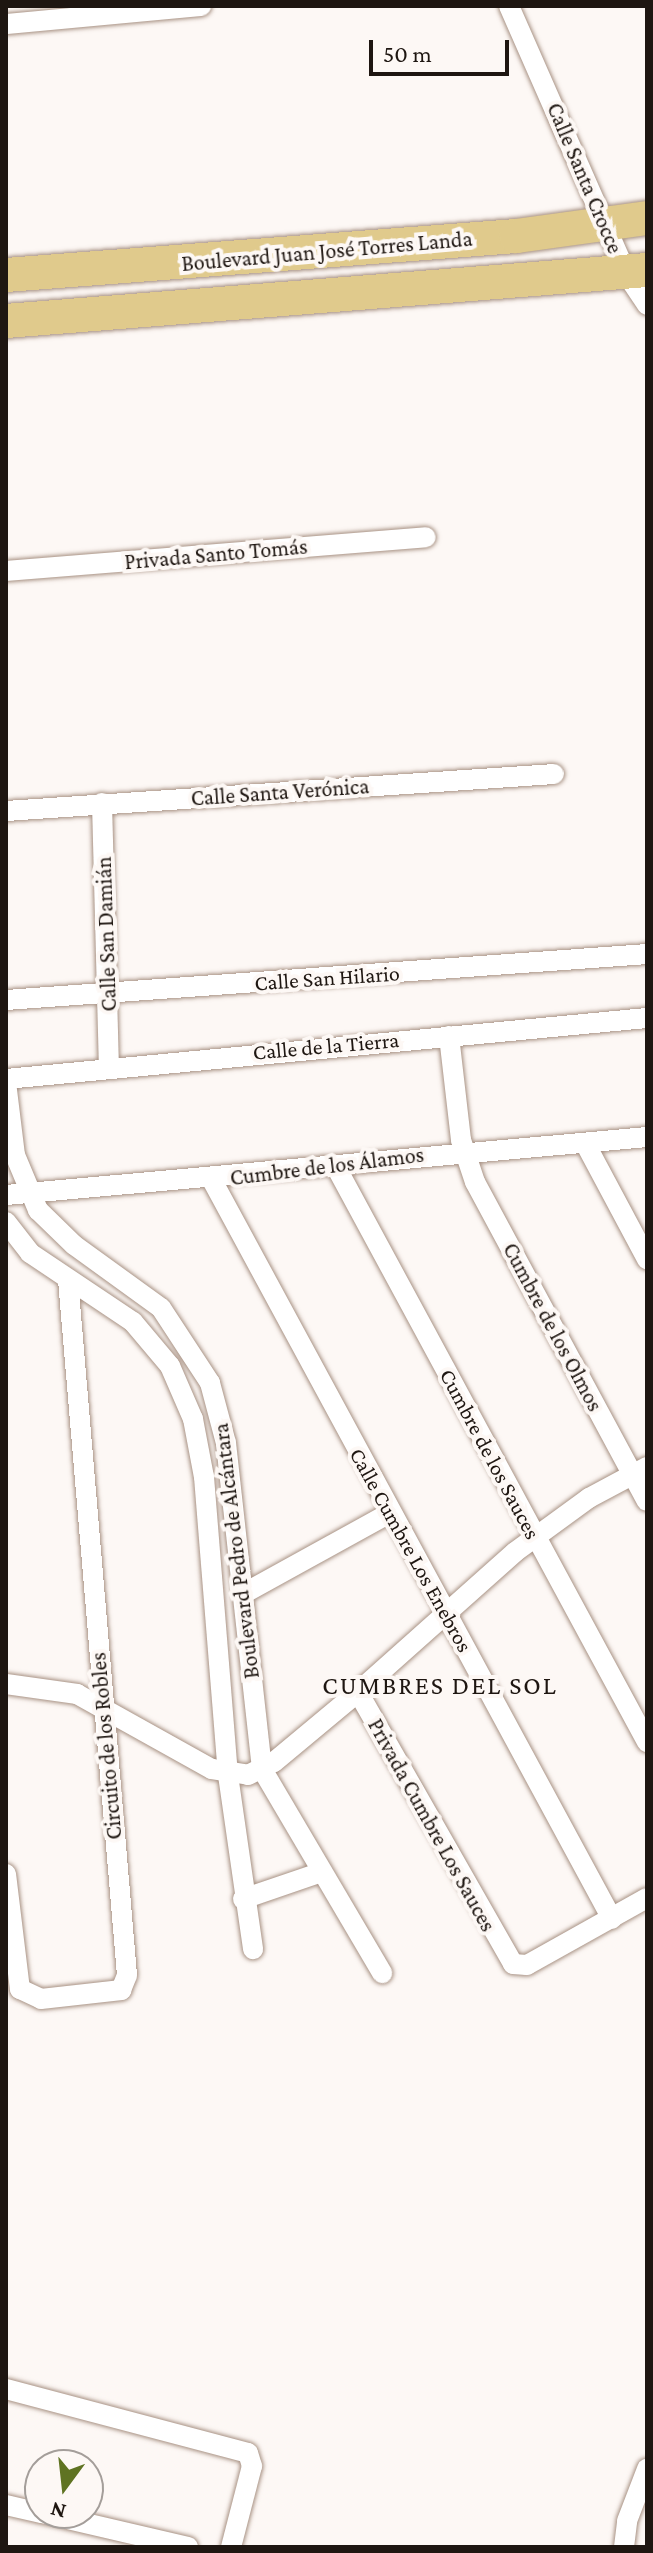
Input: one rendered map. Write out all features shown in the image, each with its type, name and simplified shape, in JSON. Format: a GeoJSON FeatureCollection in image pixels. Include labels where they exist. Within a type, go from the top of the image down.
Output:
{"type":"FeatureCollection","features":[{"type":"Feature","properties":{"kind":"main road","name":"Boulevard Juan José Torres Landa"},"geometry":{"type":"LineString","coordinates":[[6,275],[609,225],[647,218]]}},
{"type":"Feature","properties":{"kind":"main road","name":"Boulevard Juan José Torres Landa"},"geometry":{"type":"LineString","coordinates":[[6,321],[637,273]]}},
{"type":"Feature","properties":{"kind":"street"},"geometry":{"type":"LineString","coordinates":[[6,24],[201,6]]}},
{"type":"Feature","properties":{"kind":"street","name":"Calle Santa Crocce"},"geometry":{"type":"LineString","coordinates":[[509,6],[609,225],[637,273],[647,305]]}},
{"type":"Feature","properties":{"kind":"street","name":"Privada Santo Tomás"},"geometry":{"type":"LineString","coordinates":[[6,571],[426,537]]}},
{"type":"Feature","properties":{"kind":"street","name":"Calle Santa Verónica"},"geometry":{"type":"LineString","coordinates":[[6,811],[554,774]]}},
{"type":"Feature","properties":{"kind":"street","name":"Calle San Damián"},"geometry":{"type":"LineString","coordinates":[[102,803],[109,1066]]}},
{"type":"Feature","properties":{"kind":"street","name":"Calle San Hilario"},"geometry":{"type":"LineString","coordinates":[[6,1000],[647,954]]}},
{"type":"Feature","properties":{"kind":"street","name":"Calle de la Tierra"},"geometry":{"type":"LineString","coordinates":[[6,1080],[109,1066],[647,1018]]}},
{"type":"Feature","properties":{"kind":"street","name":"Cumbre de los Olmos"},"geometry":{"type":"LineString","coordinates":[[449,1036],[464,1150],[475,1182],[640,1470],[647,1501]]}},
{"type":"Feature","properties":{"kind":"street","name":"Boulevard Pedro de Alcántara"},"geometry":{"type":"LineString","coordinates":[[6,1080],[15,1155],[38,1210],[74,1245],[161,1308],[205,1373],[223,1423],[262,1769],[382,1973]]}},
{"type":"Feature","properties":{"kind":"street","name":"Cumbre de los Álamos"},"geometry":{"type":"LineString","coordinates":[[6,1195],[212,1180],[464,1150],[647,1137]]}},
{"type":"Feature","properties":{"kind":"street"},"geometry":{"type":"LineString","coordinates":[[585,1143],[647,1259]]}},
{"type":"Feature","properties":{"kind":"street","name":"Cumbre de los Sauces"},"geometry":{"type":"LineString","coordinates":[[335,1165],[647,1742]]}},
{"type":"Feature","properties":{"kind":"street","name":"Calle Cumbre Los Enebros"},"geometry":{"type":"LineString","coordinates":[[212,1180],[612,1919]]}},
{"type":"Feature","properties":{"kind":"street","name":"Boulevard Pedro de Alcántara"},"geometry":{"type":"LineString","coordinates":[[6,1222],[30,1253],[68,1280],[108,1301],[148,1338],[170,1366],[193,1419],[204,1477],[228,1775],[243,1899],[253,1949]]}},
{"type":"Feature","properties":{"kind":"street"},"geometry":{"type":"LineString","coordinates":[[6,1256],[30,1253]]}},
{"type":"Feature","properties":{"kind":"street","name":"Circuito de los Robles"},"geometry":{"type":"LineString","coordinates":[[6,1874],[20,1989],[41,1999],[121,1990],[127,1975],[101,1705],[68,1280]]}},
{"type":"Feature","properties":{"kind":"street"},"geometry":{"type":"LineString","coordinates":[[6,1684],[49,1687],[101,1705],[228,1775],[262,1769],[358,1692],[534,1537],[640,1470]]}},
{"type":"Feature","properties":{"kind":"street"},"geometry":{"type":"LineString","coordinates":[[243,1594],[390,1513]]}},
{"type":"Feature","properties":{"kind":"street","name":"Privada Cumbre Los Sauces"},"geometry":{"type":"LineString","coordinates":[[358,1692],[506,1959],[527,1965],[612,1919]]}},
{"type":"Feature","properties":{"kind":"street"},"geometry":{"type":"LineString","coordinates":[[243,1899],[322,1872]]}},
{"type":"Feature","properties":{"kind":"street"},"geometry":{"type":"LineString","coordinates":[[612,1919],[647,1898]]}},
{"type":"Feature","properties":{"kind":"street"},"geometry":{"type":"LineString","coordinates":[[6,2389],[248,2453],[252,2466],[231,2547]]}},
{"type":"Feature","properties":{"kind":"street"},"geometry":{"type":"LineString","coordinates":[[624,2547],[627,2521],[647,2469]]}},
{"type":"Feature","properties":{"kind":"street"},"geometry":{"type":"LineString","coordinates":[[104,2528],[188,2547]]}},
{"type":"Feature","properties":{"kind":"district","name":"CUMBRES DEL SOL"},"geometry":{"type":"Point","coordinates":[440,1686]}}]}
